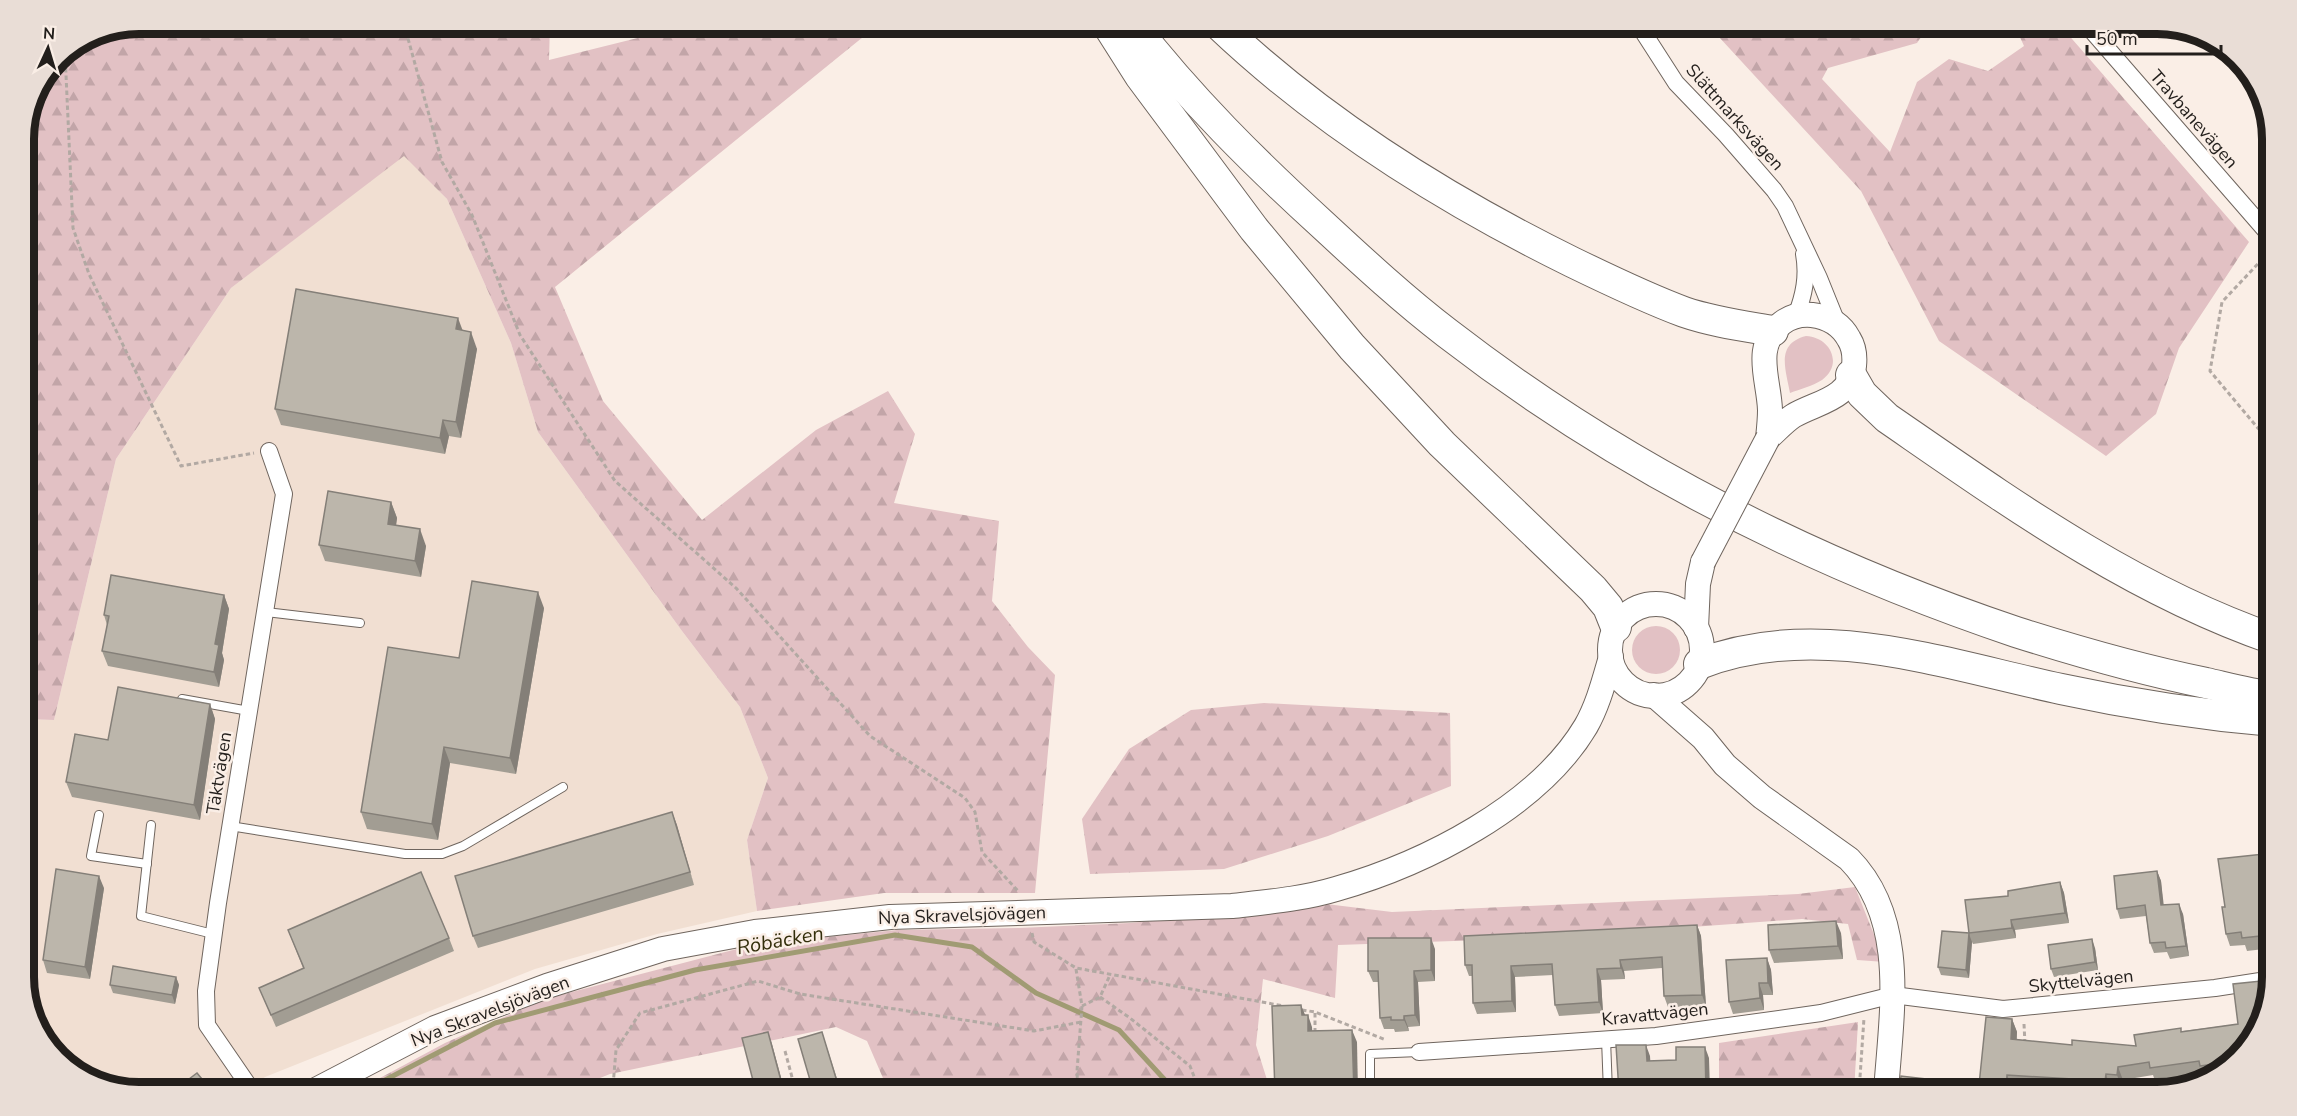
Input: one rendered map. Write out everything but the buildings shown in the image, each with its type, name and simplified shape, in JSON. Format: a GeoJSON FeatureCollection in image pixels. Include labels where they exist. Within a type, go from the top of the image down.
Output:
{"type":"FeatureCollection","features":[{"type":"Feature","properties":{"kind":"highway"},"geometry":{"type":"LineString","coordinates":[[1113,34],[1140,76],[1254,229],[1345,338],[1442,444],[1593,589],[1608,607],[1616,627]]}},
{"type":"Feature","properties":{"kind":"highway"},"geometry":{"type":"LineString","coordinates":[[1141,34],[1226,133],[1369,268],[1446,333],[1526,391],[1613,447],[1694,495],[1858,574],[1951,610],[2074,651],[2160,673],[2262,695]]}},
{"type":"Feature","properties":{"kind":"highway"},"geometry":{"type":"LineString","coordinates":[[1159,34],[1238,124],[1380,259],[1537,380],[1704,483],[1796,530],[1955,596],[2079,637],[2161,658],[2262,680]]}},
{"type":"Feature","properties":{"kind":"highway"},"geometry":{"type":"LineString","coordinates":[[1230,34],[1309,101],[1390,160],[1548,250],[1637,293],[1717,322],[1785,323]]}},
{"type":"Feature","properties":{"kind":"highway"},"geometry":{"type":"LineString","coordinates":[[1851,375],[1862,394],[1887,418],[2093,556],[2171,597],[2234,626],[2262,635]]}},
{"type":"Feature","properties":{"kind":"highway"},"geometry":{"type":"LineString","coordinates":[[1693,674],[1720,656],[1747,650],[1821,645],[1865,647],[2119,699],[2262,719]]}},
{"type":"Feature","properties":{"kind":"main road"},"geometry":{"type":"LineString","coordinates":[[1658,604],[1687,582],[1703,562],[1768,438],[1792,417],[1835,397],[1844,390],[1854,363],[1852,346],[1844,330],[1822,316],[1785,323],[1768,339],[1763,358],[1770,410],[1768,438]]}},
{"type":"Feature","properties":{"kind":"main road"},"geometry":{"type":"LineString","coordinates":[[1703,562],[1697,593],[1696,628],[1701,649],[1693,674],[1692,714],[1703,738]]}},
{"type":"Feature","properties":{"kind":"main road"},"geometry":{"type":"LineString","coordinates":[[1696,628],[1688,617],[1677,609],[1658,604],[1631,611],[1616,627],[1611,642],[1611,657],[1619,677],[1645,693],[1703,738],[1725,765],[1762,796],[1850,860],[1861,871],[1885,919],[1891,957],[1893,995],[1887,1082]]}},
{"type":"Feature","properties":{"kind":"main road","name":"Nya Skravelsjövägen"},"geometry":{"type":"LineString","coordinates":[[331,1082],[435,1028],[547,986],[663,949],[755,932],[890,917],[1232,906],[1335,890],[1418,859],[1469,833],[1539,782],[1566,755],[1586,725],[1601,694],[1611,657]]}},
{"type":"Feature","properties":{"kind":"main road"},"geometry":{"type":"LineString","coordinates":[[1645,693],[1671,693],[1693,674]]}},
{"type":"Feature","properties":{"kind":"main road","name":"Nya Skravelsjövägen"},"geometry":{"type":"LineString","coordinates":[[1586,725],[1605,706],[1645,693]]}},
{"type":"Feature","properties":{"kind":"street","name":"Slättmarksvägen"},"geometry":{"type":"LineString","coordinates":[[1644,34],[1676,83],[1774,190],[1793,221],[1838,325]]}},
{"type":"Feature","properties":{"kind":"street","name":"Travbanevägen"},"geometry":{"type":"LineString","coordinates":[[2095,34],[2262,226]]}},
{"type":"Feature","properties":{"kind":"street","name":"Slättmarksvägen"},"geometry":{"type":"LineString","coordinates":[[1785,323],[1803,299],[1806,281],[1800,239]]}},
{"type":"Feature","properties":{"kind":"street","name":"Täktvägen"},"geometry":{"type":"LineString","coordinates":[[246,1082],[207,1025],[206,992],[213,934],[284,494],[269,451]]}},
{"type":"Feature","properties":{"kind":"street","name":"Skyttelvägen"},"geometry":{"type":"LineString","coordinates":[[1893,995],[2003,1009],[2215,988],[2262,981]]}},
{"type":"Feature","properties":{"kind":"street","name":"Kravattvägen"},"geometry":{"type":"LineString","coordinates":[[1419,1052],[1656,1036],[1821,1013],[1893,995]]}},
{"type":"Feature","properties":{"kind":"lane"},"geometry":{"type":"LineString","coordinates":[[266,612],[360,623]]}},
{"type":"Feature","properties":{"kind":"lane"},"geometry":{"type":"LineString","coordinates":[[173,698],[249,711]]}},
{"type":"Feature","properties":{"kind":"lane"},"geometry":{"type":"LineString","coordinates":[[230,826],[405,854],[442,854],[463,846],[563,787]]}},
{"type":"Feature","properties":{"kind":"lane"},"geometry":{"type":"LineString","coordinates":[[99,815],[91,856],[147,864]]}},
{"type":"Feature","properties":{"kind":"lane"},"geometry":{"type":"LineString","coordinates":[[151,825],[141,916],[213,934]]}},
{"type":"Feature","properties":{"kind":"lane"},"geometry":{"type":"LineString","coordinates":[[1606,1039],[1608,1082]]}},
{"type":"Feature","properties":{"kind":"lane"},"geometry":{"type":"LineString","coordinates":[[1370,1082],[1370,1054],[1419,1052]]}},
{"type":"Feature","properties":{"kind":"path"},"geometry":{"type":"LineString","coordinates":[[407,34],[442,162],[471,215],[520,335],[615,481],[736,588],[870,736],[965,798],[975,812],[982,852],[1024,899]]}},
{"type":"Feature","properties":{"kind":"path"},"geometry":{"type":"LineString","coordinates":[[66,78],[73,228],[89,274],[181,466],[269,451]]}},
{"type":"Feature","properties":{"kind":"path"},"geometry":{"type":"LineString","coordinates":[[2262,260],[2222,303],[2210,371],[2262,433]]}},
{"type":"Feature","properties":{"kind":"path"},"geometry":{"type":"LineString","coordinates":[[1030,929],[1035,942],[1076,968],[1315,1012],[1419,1052]]}},
{"type":"Feature","properties":{"kind":"path"},"geometry":{"type":"LineString","coordinates":[[1076,968],[1082,1007],[1078,1082]]}},
{"type":"Feature","properties":{"kind":"path"},"geometry":{"type":"LineString","coordinates":[[1082,1007],[1100,998],[1110,975]]}},
{"type":"Feature","properties":{"kind":"path"},"geometry":{"type":"LineString","coordinates":[[613,1082],[616,1050],[640,1013],[758,981],[800,994],[1034,1031],[1081,1021]]}},
{"type":"Feature","properties":{"kind":"path"},"geometry":{"type":"LineString","coordinates":[[1100,998],[1130,1018],[1190,1066],[1196,1082]]}},
{"type":"Feature","properties":{"kind":"path"},"geometry":{"type":"LineString","coordinates":[[1860,1082],[1866,1001]]}},
{"type":"Feature","properties":{"kind":"path"},"geometry":{"type":"LineString","coordinates":[[2023,1007],[2025,1049]]}},
{"type":"Feature","properties":{"kind":"path"},"geometry":{"type":"LineString","coordinates":[[1315,1012],[1315,1035]]}},
{"type":"Feature","properties":{"kind":"path"},"geometry":{"type":"LineString","coordinates":[[785,1051],[793,1082]]}},
{"type":"Feature","properties":{"kind":"shaded area"},"geometry":{"type":"Polygon","coordinates":[[[404,155],[447,199],[511,343],[538,432],[740,707],[768,778],[747,840],[757,911],[657,934],[535,969],[265,1077],[259,1082],[126,1081],[93,1071],[70,1056],[60,1046],[45,1023],[35,984],[35,719],[54,720],[116,459],[231,288],[404,155]]]}},
{"type":"Feature","properties":{"kind":"green space"},"geometry":{"type":"Polygon","coordinates":[[[139,34],[550,34],[549,60],[654,34],[867,34],[555,287],[603,401],[702,520],[816,430],[888,391],[915,434],[894,503],[999,521],[992,601],[1028,647],[1055,675],[1035,893],[884,893],[757,911],[747,840],[768,778],[740,707],[538,432],[511,343],[447,199],[404,156],[231,288],[116,459],[54,720],[35,719],[35,132],[42,99],[52,81],[54,78],[78,78],[78,54],[81,52],[99,42],[139,34]]]}},
{"type":"Feature","properties":{"kind":"green space"},"geometry":{"type":"Polygon","coordinates":[[[1716,34],[1923,34],[1917,43],[1828,68],[1822,79],[1890,152],[1917,82],[1949,59],[1988,71],[2024,46],[2019,34],[2068,34],[2249,242],[2179,348],[2156,414],[2106,456],[1939,341],[1861,191],[1716,34]]]}},
{"type":"Feature","properties":{"kind":"green space"},"geometry":{"type":"Polygon","coordinates":[[[2262,325],[2262,374],[2258,369],[2262,325]]]}},
{"type":"Feature","properties":{"kind":"green space"},"geometry":{"type":"Polygon","coordinates":[[[1806,336],[1822,341],[1827,346],[1833,359],[1832,367],[1829,374],[1822,380],[1790,393],[1785,367],[1786,351],[1796,340],[1806,336]]]}},
{"type":"Feature","properties":{"kind":"green space"},"geometry":{"type":"Polygon","coordinates":[[[1656,626],[1673,633],[1680,650],[1673,667],[1656,674],[1639,667],[1632,650],[1639,633],[1656,626]]]}},
{"type":"Feature","properties":{"kind":"green space"},"geometry":{"type":"Polygon","coordinates":[[[1264,703],[1450,713],[1451,786],[1328,836],[1224,869],[1090,874],[1082,819],[1129,749],[1191,710],[1264,703]]]}},
{"type":"Feature","properties":{"kind":"green space"},"geometry":{"type":"Polygon","coordinates":[[[1855,887],[1885,962],[1857,960],[1848,924],[1802,919],[1543,938],[1338,945],[1335,998],[1263,979],[1256,1045],[1268,1082],[885,1082],[867,1041],[836,1027],[610,1074],[590,1082],[373,1082],[445,1043],[545,999],[756,944],[897,930],[1130,923],[1326,904],[1392,912],[1798,894],[1855,887]]]}},
{"type":"Feature","properties":{"kind":"green space"},"geometry":{"type":"Polygon","coordinates":[[[1858,1022],[1855,1082],[1719,1082],[1719,1043],[1858,1022]]]}},
{"type":"Feature","properties":{"kind":"waterway","name":"Röbäcken"},"geometry":{"type":"LineString","coordinates":[[381,1082],[495,1023],[695,970],[895,935],[972,947],[1036,993],[1119,1030],[1167,1082]]}}]}
